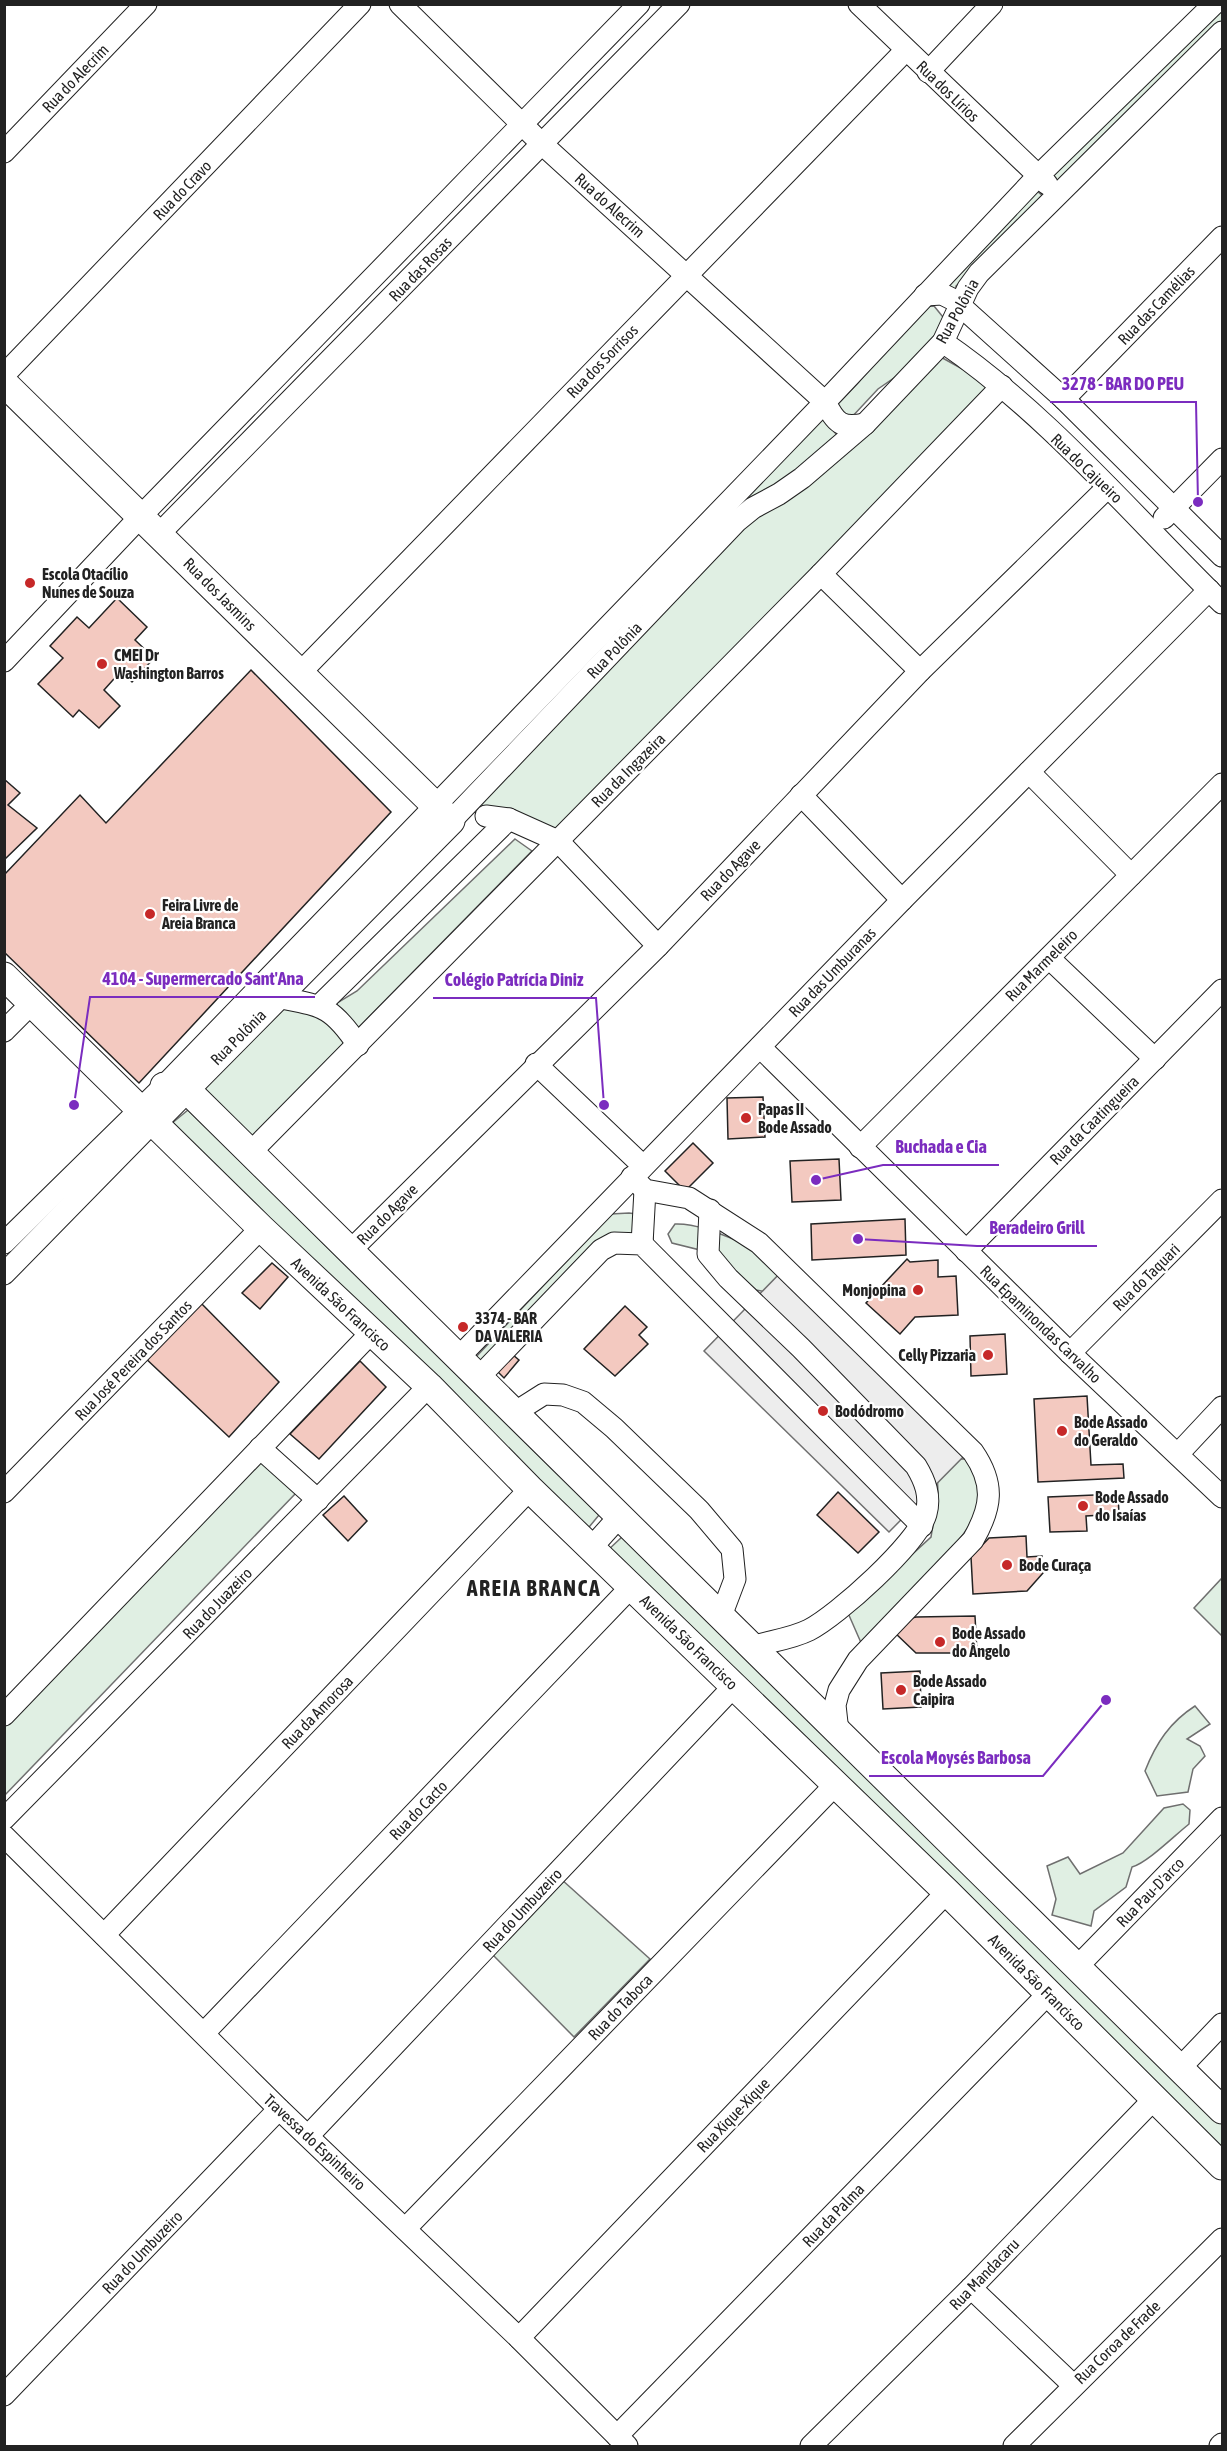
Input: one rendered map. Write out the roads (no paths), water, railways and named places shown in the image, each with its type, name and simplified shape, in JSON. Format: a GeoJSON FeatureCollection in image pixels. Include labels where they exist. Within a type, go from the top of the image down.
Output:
{"type":"FeatureCollection","features":[{"type":"Feature","properties":{"kind":"main road","name":"Rua dos Jasmins"},"geometry":{"type":"LineString","coordinates":[[4,383],[443,813]]}},
{"type":"Feature","properties":{"kind":"main road","name":"Rua Polônia"},"geometry":{"type":"LineString","coordinates":[[146,1115],[277,998],[443,813]]}},
{"type":"Feature","properties":{"kind":"main road","name":"Avenida São Francisco"},"geometry":{"type":"LineString","coordinates":[[4,976],[370,1334],[429,1386],[530,1489],[948,1892],[1222,2166]]}},
{"type":"Feature","properties":{"kind":"main road"},"geometry":{"type":"LineString","coordinates":[[175,1087],[251,1152],[1222,2110]]}},
{"type":"Feature","properties":{"kind":"street","name":"Rua do Alecrim"},"geometry":{"type":"LineString","coordinates":[[4,152],[146,4]]}},
{"type":"Feature","properties":{"kind":"street","name":"Rua do Cravo"},"geometry":{"type":"LineString","coordinates":[[4,375],[360,4]]}},
{"type":"Feature","properties":{"kind":"street","name":"Rua do Alecrim"},"geometry":{"type":"LineString","coordinates":[[400,4],[542,144],[825,402],[831,414],[842,425],[849,427],[865,424]]}},
{"type":"Feature","properties":{"kind":"street","name":"Rua das Rosas"},"geometry":{"type":"LineString","coordinates":[[151,525],[522,124],[639,4]]}},
{"type":"Feature","properties":{"kind":"street","name":"Rua das Rosas"},"geometry":{"type":"LineString","coordinates":[[151,525],[542,144],[680,4]]}},
{"type":"Feature","properties":{"kind":"street","name":"Rua dos Lírios"},"geometry":{"type":"LineString","coordinates":[[859,4],[1058,195]]}},
{"type":"Feature","properties":{"kind":"street"},"geometry":{"type":"LineString","coordinates":[[928,72],[992,4]]}},
{"type":"Feature","properties":{"kind":"street","name":"Rua Polônia"},"geometry":{"type":"LineString","coordinates":[[443,813],[1038,176],[1214,4]]}},
{"type":"Feature","properties":{"kind":"street","name":"Rua Polônia"},"geometry":{"type":"LineString","coordinates":[[175,1087],[443,813],[737,521],[753,508],[779,495],[802,478],[865,424],[943,342],[979,273],[1222,32]]}},
{"type":"Feature","properties":{"kind":"street","name":"Rua dos Sorrisos"},"geometry":{"type":"LineString","coordinates":[[300,673],[906,50]]}},
{"type":"Feature","properties":{"kind":"street","name":"Rua das Camélias"},"geometry":{"type":"LineString","coordinates":[[1064,399],[1222,237]]}},
{"type":"Feature","properties":{"kind":"street","name":"Rua do Cajueiro"},"geometry":{"type":"LineString","coordinates":[[925,295],[942,294],[960,306],[1064,399],[1222,556]]}},
{"type":"Feature","properties":{"kind":"street","name":"Rua do Cajueiro"},"geometry":{"type":"LineString","coordinates":[[943,342],[1002,386],[1108,487],[1216,596]]}},
{"type":"Feature","properties":{"kind":"street","name":"Rua da Ingazeira"},"geometry":{"type":"LineString","coordinates":[[251,1152],[821,574],[1002,386]]}},
{"type":"Feature","properties":{"kind":"street"},"geometry":{"type":"LineString","coordinates":[[1152,531],[1222,459]]}},
{"type":"Feature","properties":{"kind":"street","name":"Rua do Agave"},"geometry":{"type":"LineString","coordinates":[[350,1251],[658,945],[920,671],[1108,487]]}},
{"type":"Feature","properties":{"kind":"street"},"geometry":{"type":"LineString","coordinates":[[4,661],[151,525]]}},
{"type":"Feature","properties":{"kind":"street"},"geometry":{"type":"LineString","coordinates":[[821,574],[920,671]]}},
{"type":"Feature","properties":{"kind":"street","name":"Rua das Umburanas"},"geometry":{"type":"LineString","coordinates":[[458,1358],[640,1178],[760,1047],[1029,772],[1216,596]]}},
{"type":"Feature","properties":{"kind":"street"},"geometry":{"type":"LineString","coordinates":[[1029,772],[1131,875]]}},
{"type":"Feature","properties":{"kind":"street","name":"Rua Marmeleiro"},"geometry":{"type":"LineString","coordinates":[[860,1147],[1222,784]]}},
{"type":"Feature","properties":{"kind":"street"},"geometry":{"type":"LineString","coordinates":[[801,795],[902,900]]}},
{"type":"Feature","properties":{"kind":"street"},"geometry":{"type":"LineString","coordinates":[[486,816],[508,819],[558,841],[658,945]]}},
{"type":"Feature","properties":{"kind":"street"},"geometry":{"type":"LineString","coordinates":[[319,1006],[508,819]]}},
{"type":"Feature","properties":{"kind":"street"},"geometry":{"type":"LineString","coordinates":[[1049,958],[1155,1059]]}},
{"type":"Feature","properties":{"kind":"street","name":"Rua da Caatingueira"},"geometry":{"type":"LineString","coordinates":[[966,1251],[1222,990]]}},
{"type":"Feature","properties":{"kind":"street"},"geometry":{"type":"LineString","coordinates":[[277,998],[319,1006],[342,1021],[358,1045]]}},
{"type":"Feature","properties":{"kind":"street"},"geometry":{"type":"LineString","coordinates":[[4,1031],[33,1002]]}},
{"type":"Feature","properties":{"kind":"street","name":"Rua Epaminondas Carvalho"},"geometry":{"type":"LineString","coordinates":[[760,1047],[1070,1353],[1222,1497]]}},
{"type":"Feature","properties":{"kind":"street"},"geometry":{"type":"LineString","coordinates":[[537,1064],[640,1178],[710,1210],[759,1243],[973,1452],[988,1480],[986,1514],[973,1540],[858,1659],[846,1678],[835,1705],[838,1731]]}},
{"type":"Feature","properties":{"kind":"street","name":"Rua Polônia"},"geometry":{"type":"LineString","coordinates":[[4,1243],[146,1115]]}},
{"type":"Feature","properties":{"kind":"street","name":"Rua Polônia"},"geometry":{"type":"LineString","coordinates":[[4,1274],[146,1115]]}},
{"type":"Feature","properties":{"kind":"street"},"geometry":{"type":"LineString","coordinates":[[640,1178],[642,1244],[922,1526]]}},
{"type":"Feature","properties":{"kind":"street","name":"Rua do Taquari"},"geometry":{"type":"LineString","coordinates":[[1070,1353],[1222,1200]]}},
{"type":"Feature","properties":{"kind":"street"},"geometry":{"type":"LineString","coordinates":[[710,1210],[708,1254],[717,1266],[916,1466],[926,1484],[928,1498],[922,1526],[908,1545],[833,1615],[795,1636],[751,1647]]}},
{"type":"Feature","properties":{"kind":"street","name":"Rua José Pereira dos Santos"},"geometry":{"type":"LineString","coordinates":[[4,1492],[261,1228]]}},
{"type":"Feature","properties":{"kind":"street"},"geometry":{"type":"LineString","coordinates":[[479,1377],[601,1250],[614,1243],[642,1244]]}},
{"type":"Feature","properties":{"kind":"street"},"geometry":{"type":"LineString","coordinates":[[4,1715],[370,1334]]}},
{"type":"Feature","properties":{"kind":"street","name":"Rua do Juazeiro"},"geometry":{"type":"LineString","coordinates":[[4,1819],[429,1386]]}},
{"type":"Feature","properties":{"kind":"street"},"geometry":{"type":"LineString","coordinates":[[514,1413],[544,1394],[563,1395],[583,1402],[614,1428],[699,1510],[732,1549],[735,1579],[721,1616]]}},
{"type":"Feature","properties":{"kind":"street"},"geometry":{"type":"LineString","coordinates":[[1178,1454],[1222,1407]]}},
{"type":"Feature","properties":{"kind":"street"},"geometry":{"type":"LineString","coordinates":[[260,1448],[318,1500]]}},
{"type":"Feature","properties":{"kind":"street","name":"Rua da Amorosa"},"geometry":{"type":"LineString","coordinates":[[104,1935],[530,1489]]}},
{"type":"Feature","properties":{"kind":"street"},"geometry":{"type":"LineString","coordinates":[[592,1547],[619,1517]]}},
{"type":"Feature","properties":{"kind":"street","name":"Rua do Cacto"},"geometry":{"type":"LineString","coordinates":[[204,2034],[631,1587]]}},
{"type":"Feature","properties":{"kind":"street","name":"Rua do Umbuzeiro"},"geometry":{"type":"LineString","coordinates":[[308,2136],[735,1685]]}},
{"type":"Feature","properties":{"kind":"street","name":"Rua do Taboca"},"geometry":{"type":"LineString","coordinates":[[406,2228],[835,1785]]}},
{"type":"Feature","properties":{"kind":"street","name":"Rua Pau-D'arco"},"geometry":{"type":"LineString","coordinates":[[1077,1967],[1222,1818]]}},
{"type":"Feature","properties":{"kind":"street","name":"Travessa do Espinheiro"},"geometry":{"type":"LineString","coordinates":[[4,1836],[279,2109],[406,2228],[622,2441]]}},
{"type":"Feature","properties":{"kind":"street","name":"Rua Xique-Xique"},"geometry":{"type":"LineString","coordinates":[[519,2338],[948,1892]]}},
{"type":"Feature","properties":{"kind":"street","name":"Rua da Palma"},"geometry":{"type":"LineString","coordinates":[[622,2441],[1049,1993]]}},
{"type":"Feature","properties":{"kind":"street"},"geometry":{"type":"LineString","coordinates":[[1180,2068],[1222,2024]]}},
{"type":"Feature","properties":{"kind":"street","name":"Rua Mandacaru"},"geometry":{"type":"LineString","coordinates":[[811,2446],[971,2288],[1155,2098]]}},
{"type":"Feature","properties":{"kind":"street","name":"Rua do Umbuzeiro"},"geometry":{"type":"LineString","coordinates":[[4,2395],[279,2109]]}},
{"type":"Feature","properties":{"kind":"street","name":"Rua Coroa de Frade"},"geometry":{"type":"LineString","coordinates":[[1014,2446],[1072,2385],[1222,2239]]}},
{"type":"Feature","properties":{"kind":"street"},"geometry":{"type":"LineString","coordinates":[[971,2288],[1072,2385]]}},
{"type":"Feature","properties":{"kind":"place","name":"3278 - BAR DO PEU"},"geometry":{"type":"Point","coordinates":[1198,502]}},
{"type":"Feature","properties":{"kind":"place","name":"Escola Otacílio Nunes de Souza"},"geometry":{"type":"Point","coordinates":[30,583]}},
{"type":"Feature","properties":{"kind":"place","name":"CMEI Dr Washington Barros"},"geometry":{"type":"Point","coordinates":[102,664]}},
{"type":"Feature","properties":{"kind":"place","name":"Feira Livre de Areia Branca"},"geometry":{"type":"Point","coordinates":[150,914]}},
{"type":"Feature","properties":{"kind":"place","name":"4104 - Supermercado Sant'Ana"},"geometry":{"type":"Point","coordinates":[74,1105]}},
{"type":"Feature","properties":{"kind":"place","name":"Colégio Patrícia Diniz"},"geometry":{"type":"Point","coordinates":[604,1105]}},
{"type":"Feature","properties":{"kind":"place","name":"Papas II Bode Assado"},"geometry":{"type":"Point","coordinates":[746,1118]}},
{"type":"Feature","properties":{"kind":"place","name":"Buchada e Cia"},"geometry":{"type":"Point","coordinates":[816,1180]}},
{"type":"Feature","properties":{"kind":"place","name":"Beradeiro Grill"},"geometry":{"type":"Point","coordinates":[858,1239]}},
{"type":"Feature","properties":{"kind":"place","name":"Monjopina"},"geometry":{"type":"Point","coordinates":[918,1290]}},
{"type":"Feature","properties":{"kind":"place","name":"3374 - BAR DA VALERIA"},"geometry":{"type":"Point","coordinates":[463,1327]}},
{"type":"Feature","properties":{"kind":"place","name":"Celly Pizzaria"},"geometry":{"type":"Point","coordinates":[988,1355]}},
{"type":"Feature","properties":{"kind":"place","name":"Bodódromo"},"geometry":{"type":"Point","coordinates":[823,1411]}},
{"type":"Feature","properties":{"kind":"place","name":"Bode Assado do Geraldo"},"geometry":{"type":"Point","coordinates":[1062,1431]}},
{"type":"Feature","properties":{"kind":"place","name":"Bode Assado do Isaías"},"geometry":{"type":"Point","coordinates":[1083,1506]}},
{"type":"Feature","properties":{"kind":"place","name":"Bode Curaça"},"geometry":{"type":"Point","coordinates":[1007,1565]}},
{"type":"Feature","properties":{"kind":"place","name":"Bode Assado do Ângelo"},"geometry":{"type":"Point","coordinates":[940,1642]}},
{"type":"Feature","properties":{"kind":"place","name":"Bode Assado Caipira"},"geometry":{"type":"Point","coordinates":[901,1690]}},
{"type":"Feature","properties":{"kind":"place","name":"Escola Moysés Barbosa"},"geometry":{"type":"Point","coordinates":[1106,1700]}},
{"type":"Feature","properties":{"kind":"district","name":"AREIA BRANCA"},"geometry":{"type":"Point","coordinates":[534,1588]}}]}
